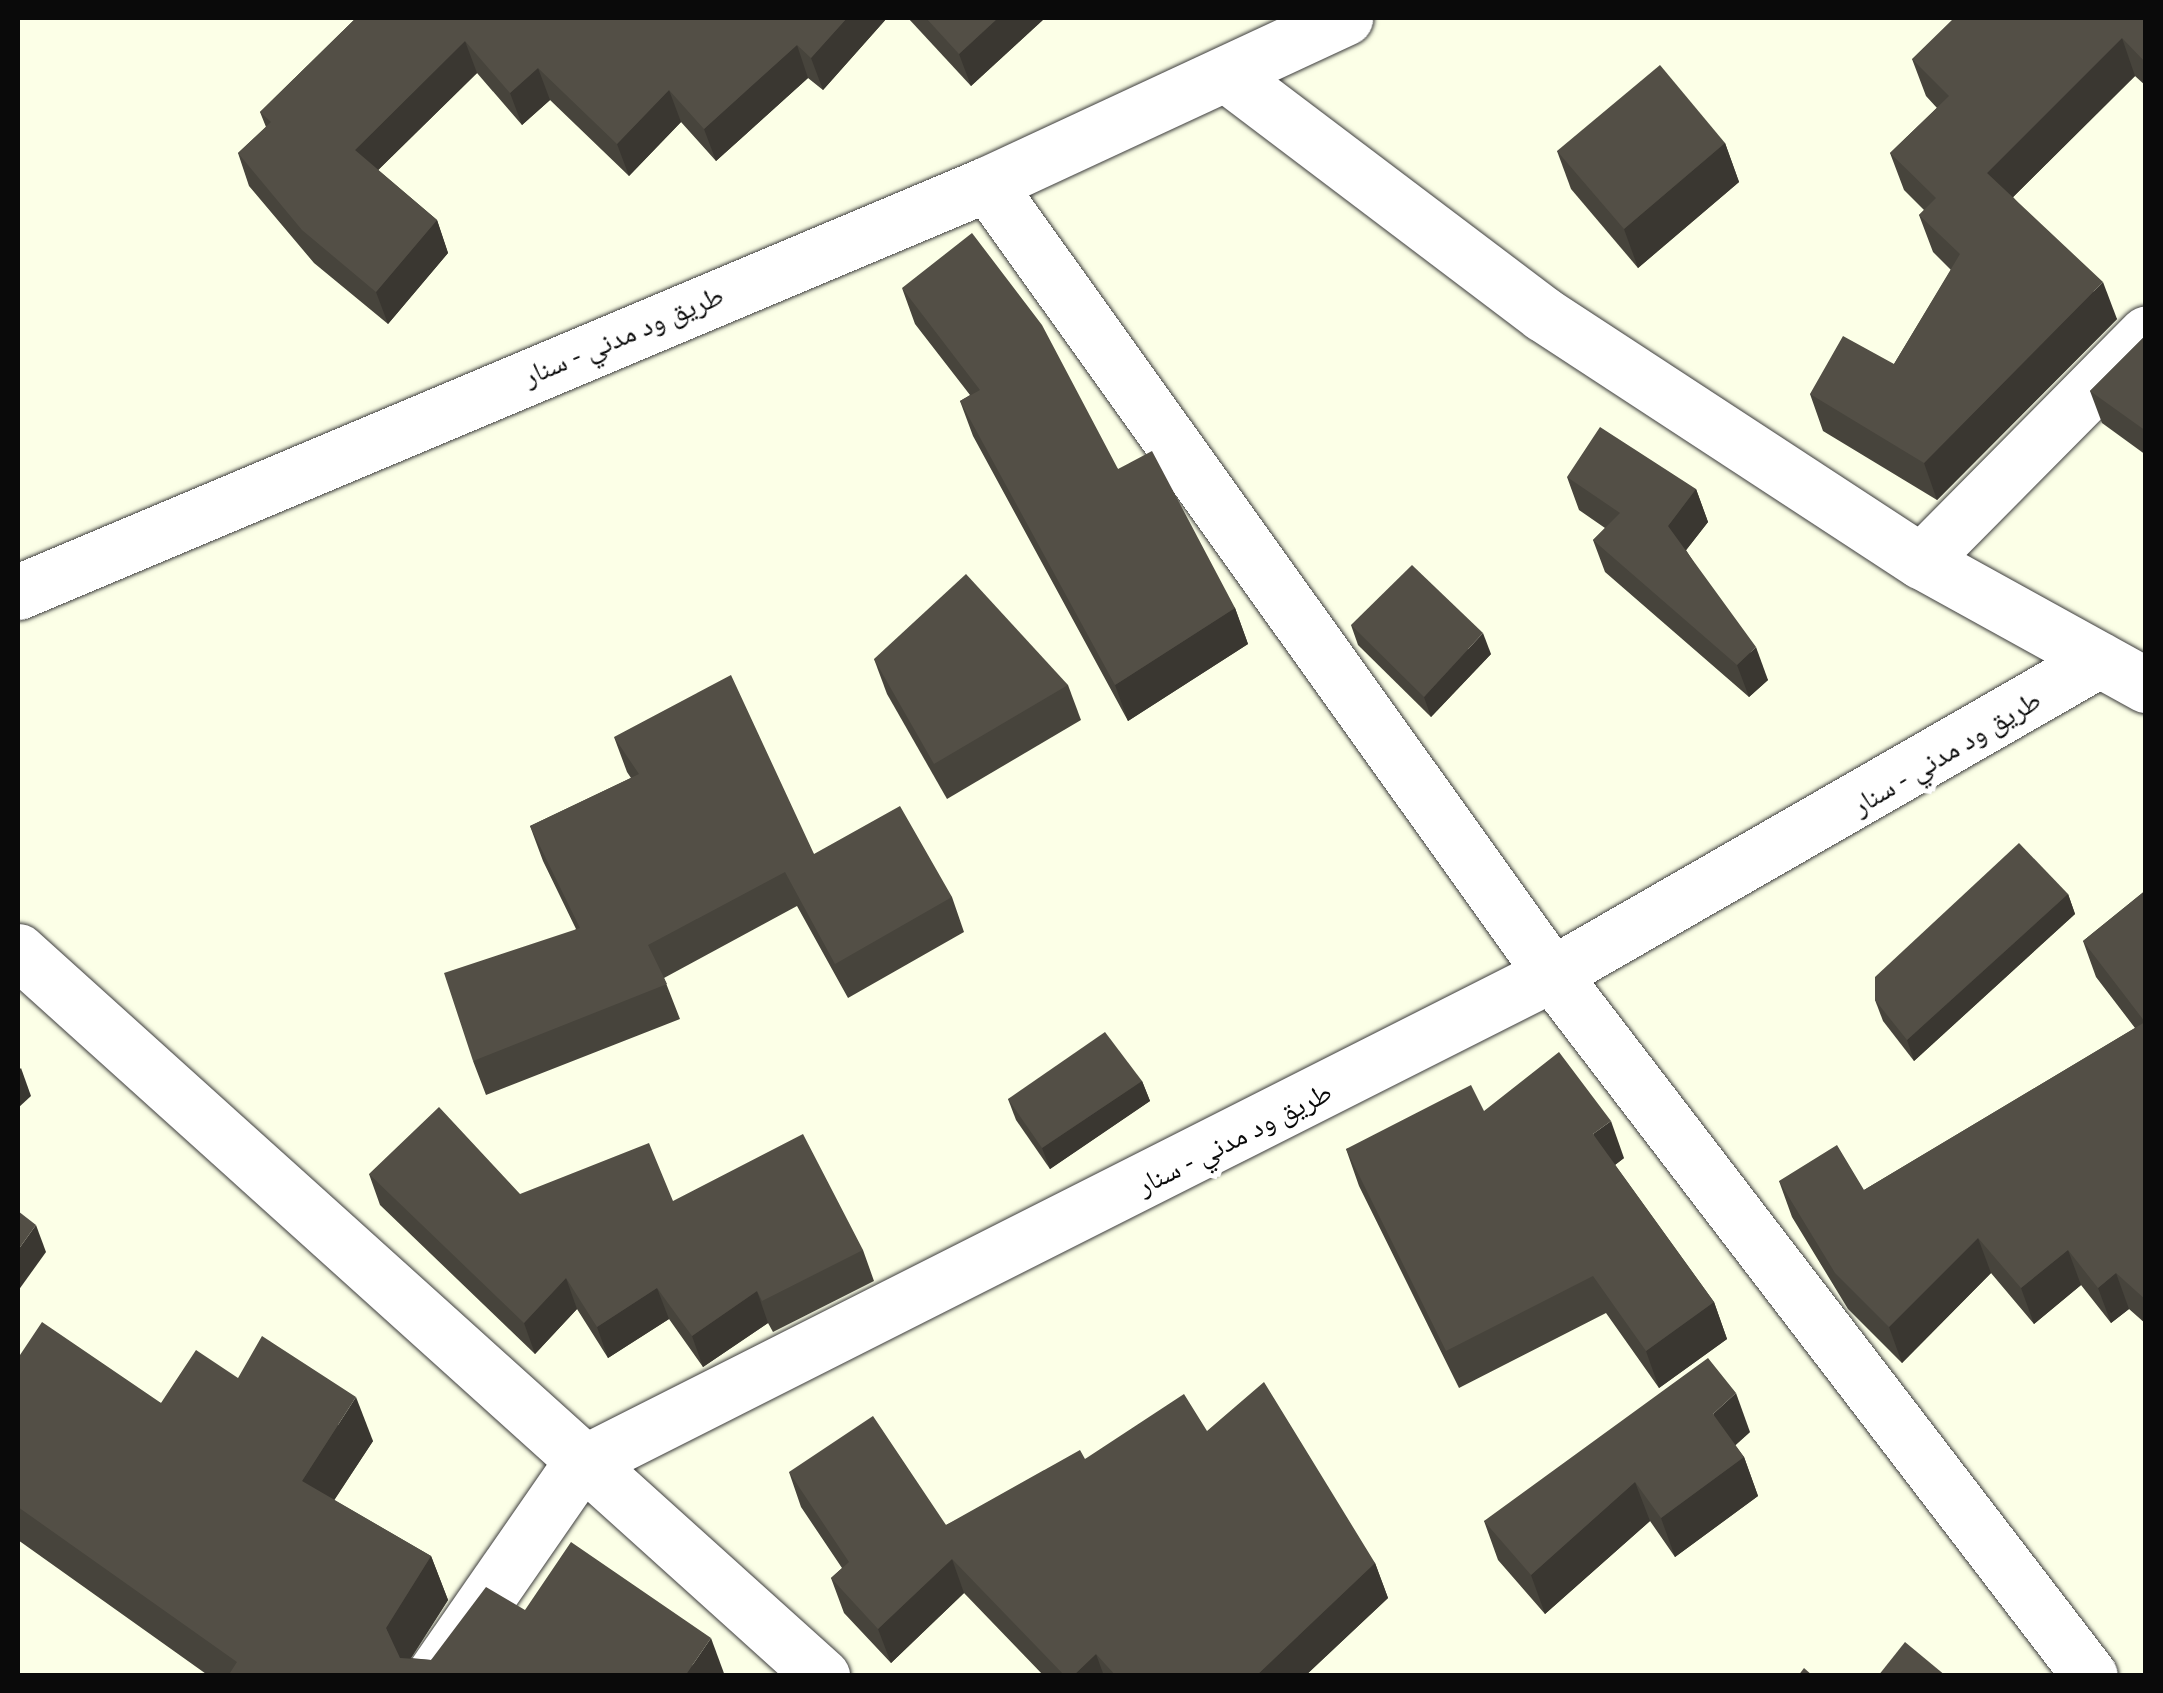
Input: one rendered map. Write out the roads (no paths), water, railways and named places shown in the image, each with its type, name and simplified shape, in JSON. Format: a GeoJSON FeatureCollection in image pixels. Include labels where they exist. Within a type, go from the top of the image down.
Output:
{"type":"FeatureCollection","features":[{"type":"Feature","properties":{"kind":"street","name":"طريق ود مدني - سنار"},"geometry":{"type":"LineString","coordinates":[[18,592],[988,184],[1345,18]]}},
{"type":"Feature","properties":{"kind":"street","name":"طريق ود مدني - سنار"},"geometry":{"type":"LineString","coordinates":[[1226,75],[1544,314],[1921,561],[2122,672]]}},
{"type":"Feature","properties":{"kind":"street"},"geometry":{"type":"LineString","coordinates":[[988,184],[1552,974],[2090,1676]]}},
{"type":"Feature","properties":{"kind":"street"},"geometry":{"type":"LineString","coordinates":[[1921,561],[2146,334]]}},
{"type":"Feature","properties":{"kind":"street","name":"طريق ود مدني - سنار"},"geometry":{"type":"LineString","coordinates":[[434,1676],[579,1465],[1552,974],[2122,672]]}},
{"type":"Feature","properties":{"kind":"street"},"geometry":{"type":"LineString","coordinates":[[18,950],[579,1465],[822,1676]]}}]}
